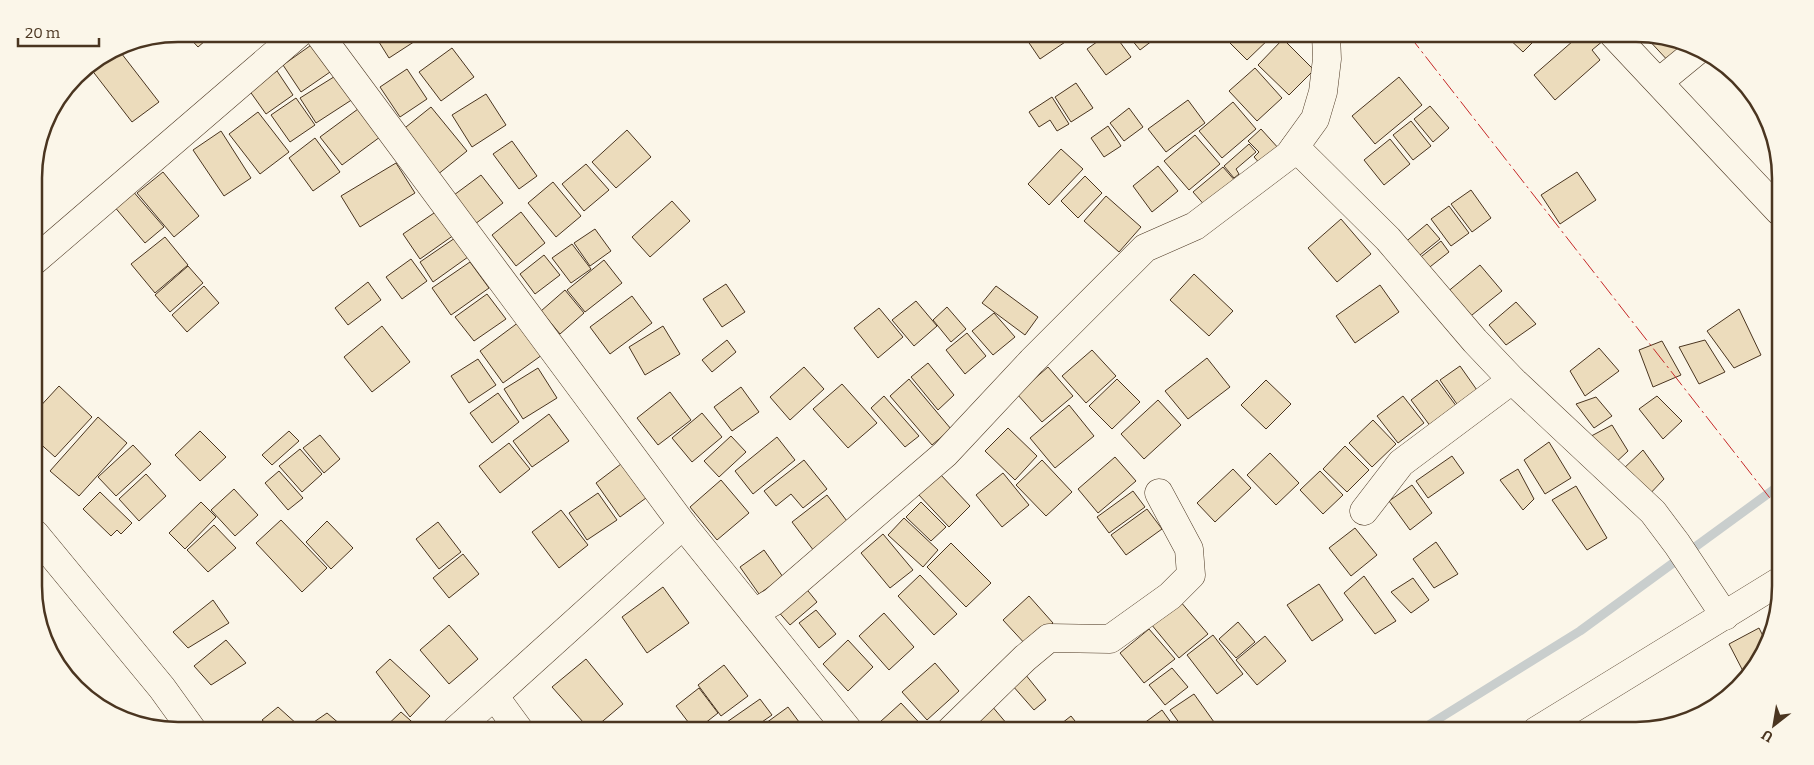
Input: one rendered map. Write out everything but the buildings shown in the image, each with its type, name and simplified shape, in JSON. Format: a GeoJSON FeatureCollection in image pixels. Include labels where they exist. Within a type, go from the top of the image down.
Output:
{"type":"FeatureCollection","features":[{"type":"Feature","properties":{"kind":"street"},"geometry":{"type":"LineString","coordinates":[[754,613],[773,602],[944,454],[1032,360],[1145,248],[1195,226],[1289,156],[1315,119],[1323,92],[1327,58],[1326,42]]}},
{"type":"Feature","properties":{"kind":"street"},"geometry":{"type":"LineString","coordinates":[[1621,42],[1772,203]]}},
{"type":"Feature","properties":{"kind":"street"},"geometry":{"type":"LineString","coordinates":[[43,253],[288,43]]}},
{"type":"Feature","properties":{"kind":"street"},"geometry":{"type":"LineString","coordinates":[[326,43],[683,526],[842,722]]}},
{"type":"Feature","properties":{"kind":"street"},"geometry":{"type":"LineString","coordinates":[[1659,82],[1692,55]]}},
{"type":"Feature","properties":{"kind":"street"},"geometry":{"type":"LineString","coordinates":[[1296,147],[1388,239],[1475,341],[1512,380],[1653,512],[1719,607]]}},
{"type":"Feature","properties":{"kind":"street"},"geometry":{"type":"LineString","coordinates":[[1364,511],[1401,463],[1512,380]]}},
{"type":"Feature","properties":{"kind":"street"},"geometry":{"type":"LineString","coordinates":[[959,722],[1025,658],[1050,638],[1110,640],[1170,596],[1191,575],[1189,549],[1159,492]]}},
{"type":"Feature","properties":{"kind":"street"},"geometry":{"type":"LineString","coordinates":[[466,722],[683,526]]}},
{"type":"Feature","properties":{"kind":"street"},"geometry":{"type":"LineString","coordinates":[[42,543],[162,688],[187,722]]}},
{"type":"Feature","properties":{"kind":"street"},"geometry":{"type":"LineString","coordinates":[[1549,722],[1719,607],[1772,585]]}},
{"type":"Feature","properties":{"kind":"street"},"geometry":{"type":"LineString","coordinates":[[495,697],[513,722]]}},
{"type":"Feature","properties":{"kind":"waterway"},"geometry":{"type":"LineString","coordinates":[[1433,722],[1580,631],[1772,491]]}},
{"type":"Feature","properties":{"kind":"power"},"geometry":{"type":"LineString","coordinates":[[1414,42],[1772,501]]}}]}
